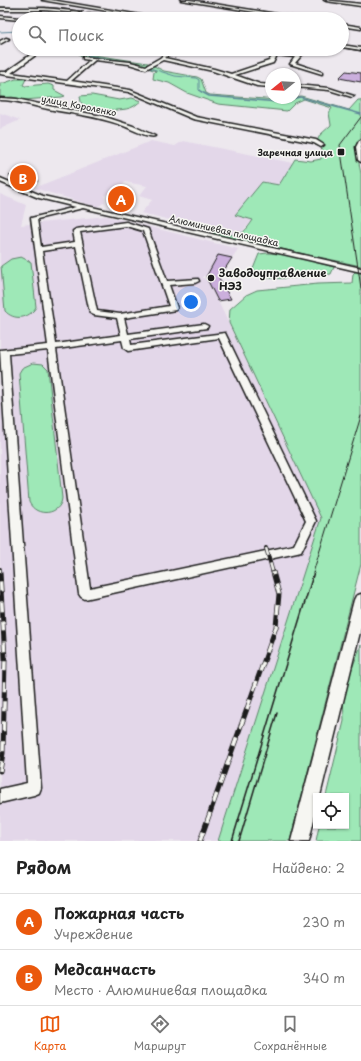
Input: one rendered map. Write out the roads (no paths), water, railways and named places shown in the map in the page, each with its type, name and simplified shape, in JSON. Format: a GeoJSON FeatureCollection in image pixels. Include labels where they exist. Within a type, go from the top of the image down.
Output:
{"type":"FeatureCollection","features":[{"type":"Feature","properties":{"kind":"main road"},"geometry":{"type":"LineString","coordinates":[[361,142],[359,147],[361,160]]}},
{"type":"Feature","properties":{"kind":"main road"},"geometry":{"type":"LineString","coordinates":[[300,841],[361,600]]}},
{"type":"Feature","properties":{"kind":"street"},"geometry":{"type":"LineString","coordinates":[[44,0],[119,12]]}},
{"type":"Feature","properties":{"kind":"street"},"geometry":{"type":"LineString","coordinates":[[183,0],[260,12]]}},
{"type":"Feature","properties":{"kind":"street"},"geometry":{"type":"LineString","coordinates":[[326,0],[361,5]]}},
{"type":"Feature","properties":{"kind":"street"},"geometry":{"type":"LineString","coordinates":[[0,9],[37,8],[79,12]]}},
{"type":"Feature","properties":{"kind":"street"},"geometry":{"type":"LineString","coordinates":[[0,17],[12,19]]}},
{"type":"Feature","properties":{"kind":"street"},"geometry":{"type":"LineString","coordinates":[[349,26],[361,28]]}},
{"type":"Feature","properties":{"kind":"street"},"geometry":{"type":"LineString","coordinates":[[0,38],[7,39],[0,43]]}},
{"type":"Feature","properties":{"kind":"street"},"geometry":{"type":"LineString","coordinates":[[349,47],[361,49]]}},
{"type":"Feature","properties":{"kind":"street"},"geometry":{"type":"LineString","coordinates":[[7,74],[32,56]]}},
{"type":"Feature","properties":{"kind":"street"},"geometry":{"type":"LineString","coordinates":[[85,58],[149,66],[165,56]]}},
{"type":"Feature","properties":{"kind":"street"},"geometry":{"type":"LineString","coordinates":[[232,75],[271,62],[274,56]]}},
{"type":"Feature","properties":{"kind":"street"},"geometry":{"type":"LineString","coordinates":[[297,56],[292,63],[320,73]]}},
{"type":"Feature","properties":{"kind":"street"},"geometry":{"type":"LineString","coordinates":[[68,82],[94,59]]}},
{"type":"Feature","properties":{"kind":"street"},"geometry":{"type":"LineString","coordinates":[[162,59],[190,64],[265,86]]}},
{"type":"Feature","properties":{"kind":"street"},"geometry":{"type":"LineString","coordinates":[[0,73],[130,91],[195,118],[316,142],[321,145]]}},
{"type":"Feature","properties":{"kind":"street"},"geometry":{"type":"LineString","coordinates":[[301,86],[329,88],[352,96]]}},
{"type":"Feature","properties":{"kind":"street","name":"улица Короленко"},"geometry":{"type":"LineString","coordinates":[[0,99],[11,99],[47,108],[89,114],[116,120],[152,136]]}},
{"type":"Feature","properties":{"kind":"street","name":"Алюминиевая площадка"},"geometry":{"type":"LineString","coordinates":[[0,180],[41,197],[361,270]]}},
{"type":"Feature","properties":{"kind":"street"},"geometry":{"type":"LineString","coordinates":[[84,207],[34,218],[85,594],[297,549],[311,521],[222,335],[128,348],[120,316]]}},
{"type":"Feature","properties":{"kind":"street"},"geometry":{"type":"LineString","coordinates":[[126,224],[146,230],[164,283],[173,308],[120,316],[94,313],[76,231],[126,224]]}},
{"type":"Feature","properties":{"kind":"street"},"geometry":{"type":"LineString","coordinates":[[39,249],[78,244]]}},
{"type":"Feature","properties":{"kind":"street"},"geometry":{"type":"LineString","coordinates":[[164,283],[195,281]]}},
{"type":"Feature","properties":{"kind":"street"},"geometry":{"type":"LineString","coordinates":[[0,796],[34,788],[2,353],[204,326]]}},
{"type":"Feature","properties":{"kind":"waterway"},"geometry":{"type":"LineString","coordinates":[[0,32],[12,31]]}},
{"type":"Feature","properties":{"kind":"waterway"},"geometry":{"type":"LineString","coordinates":[[92,56],[131,62],[175,76],[196,78],[199,80],[200,91]]}},
{"type":"Feature","properties":{"kind":"waterway"},"geometry":{"type":"LineString","coordinates":[[200,91],[209,96],[277,102],[300,97],[361,114]]}},
{"type":"Feature","properties":{"kind":"tram line"},"geometry":{"type":"LineString","coordinates":[[0,7],[57,8],[88,12]]}},
{"type":"Feature","properties":{"kind":"tram line"},"geometry":{"type":"LineString","coordinates":[[349,49],[361,51]]}},
{"type":"Feature","properties":{"kind":"tram line"},"geometry":{"type":"LineString","coordinates":[[361,117],[340,145],[361,288]]}},
{"type":"Feature","properties":{"kind":"tram line"},"geometry":{"type":"LineString","coordinates":[[313,573],[361,416]]}},
{"type":"Feature","properties":{"kind":"tram line"},"geometry":{"type":"LineString","coordinates":[[232,841],[314,572]]}},
{"type":"Feature","properties":{"kind":"tram line"},"geometry":{"type":"LineString","coordinates":[[239,841],[277,713]]}},
{"type":"Feature","properties":{"kind":"railway"},"geometry":{"type":"LineString","coordinates":[[266,548],[273,573]]}},
{"type":"Feature","properties":{"kind":"railway"},"geometry":{"type":"LineString","coordinates":[[0,572],[5,659],[3,753],[0,771]]}},
{"type":"Feature","properties":{"kind":"railway"},"geometry":{"type":"LineString","coordinates":[[200,841],[276,627],[279,594],[273,572]]}},
{"type":"Feature","properties":{"kind":"place","name":"Заречная улица"},"geometry":{"type":"Point","coordinates":[341,152]}},
{"type":"Feature","properties":{"kind":"place","name":"Медсанчасть"},"geometry":{"type":"Point","coordinates":[23,178]}},
{"type":"Feature","properties":{"kind":"place","name":"Пожарная часть"},"geometry":{"type":"Point","coordinates":[121,199]}},
{"type":"Feature","properties":{"kind":"place","name":"Заводоуправление НЭЗ"},"geometry":{"type":"Point","coordinates":[211,278]}}]}
